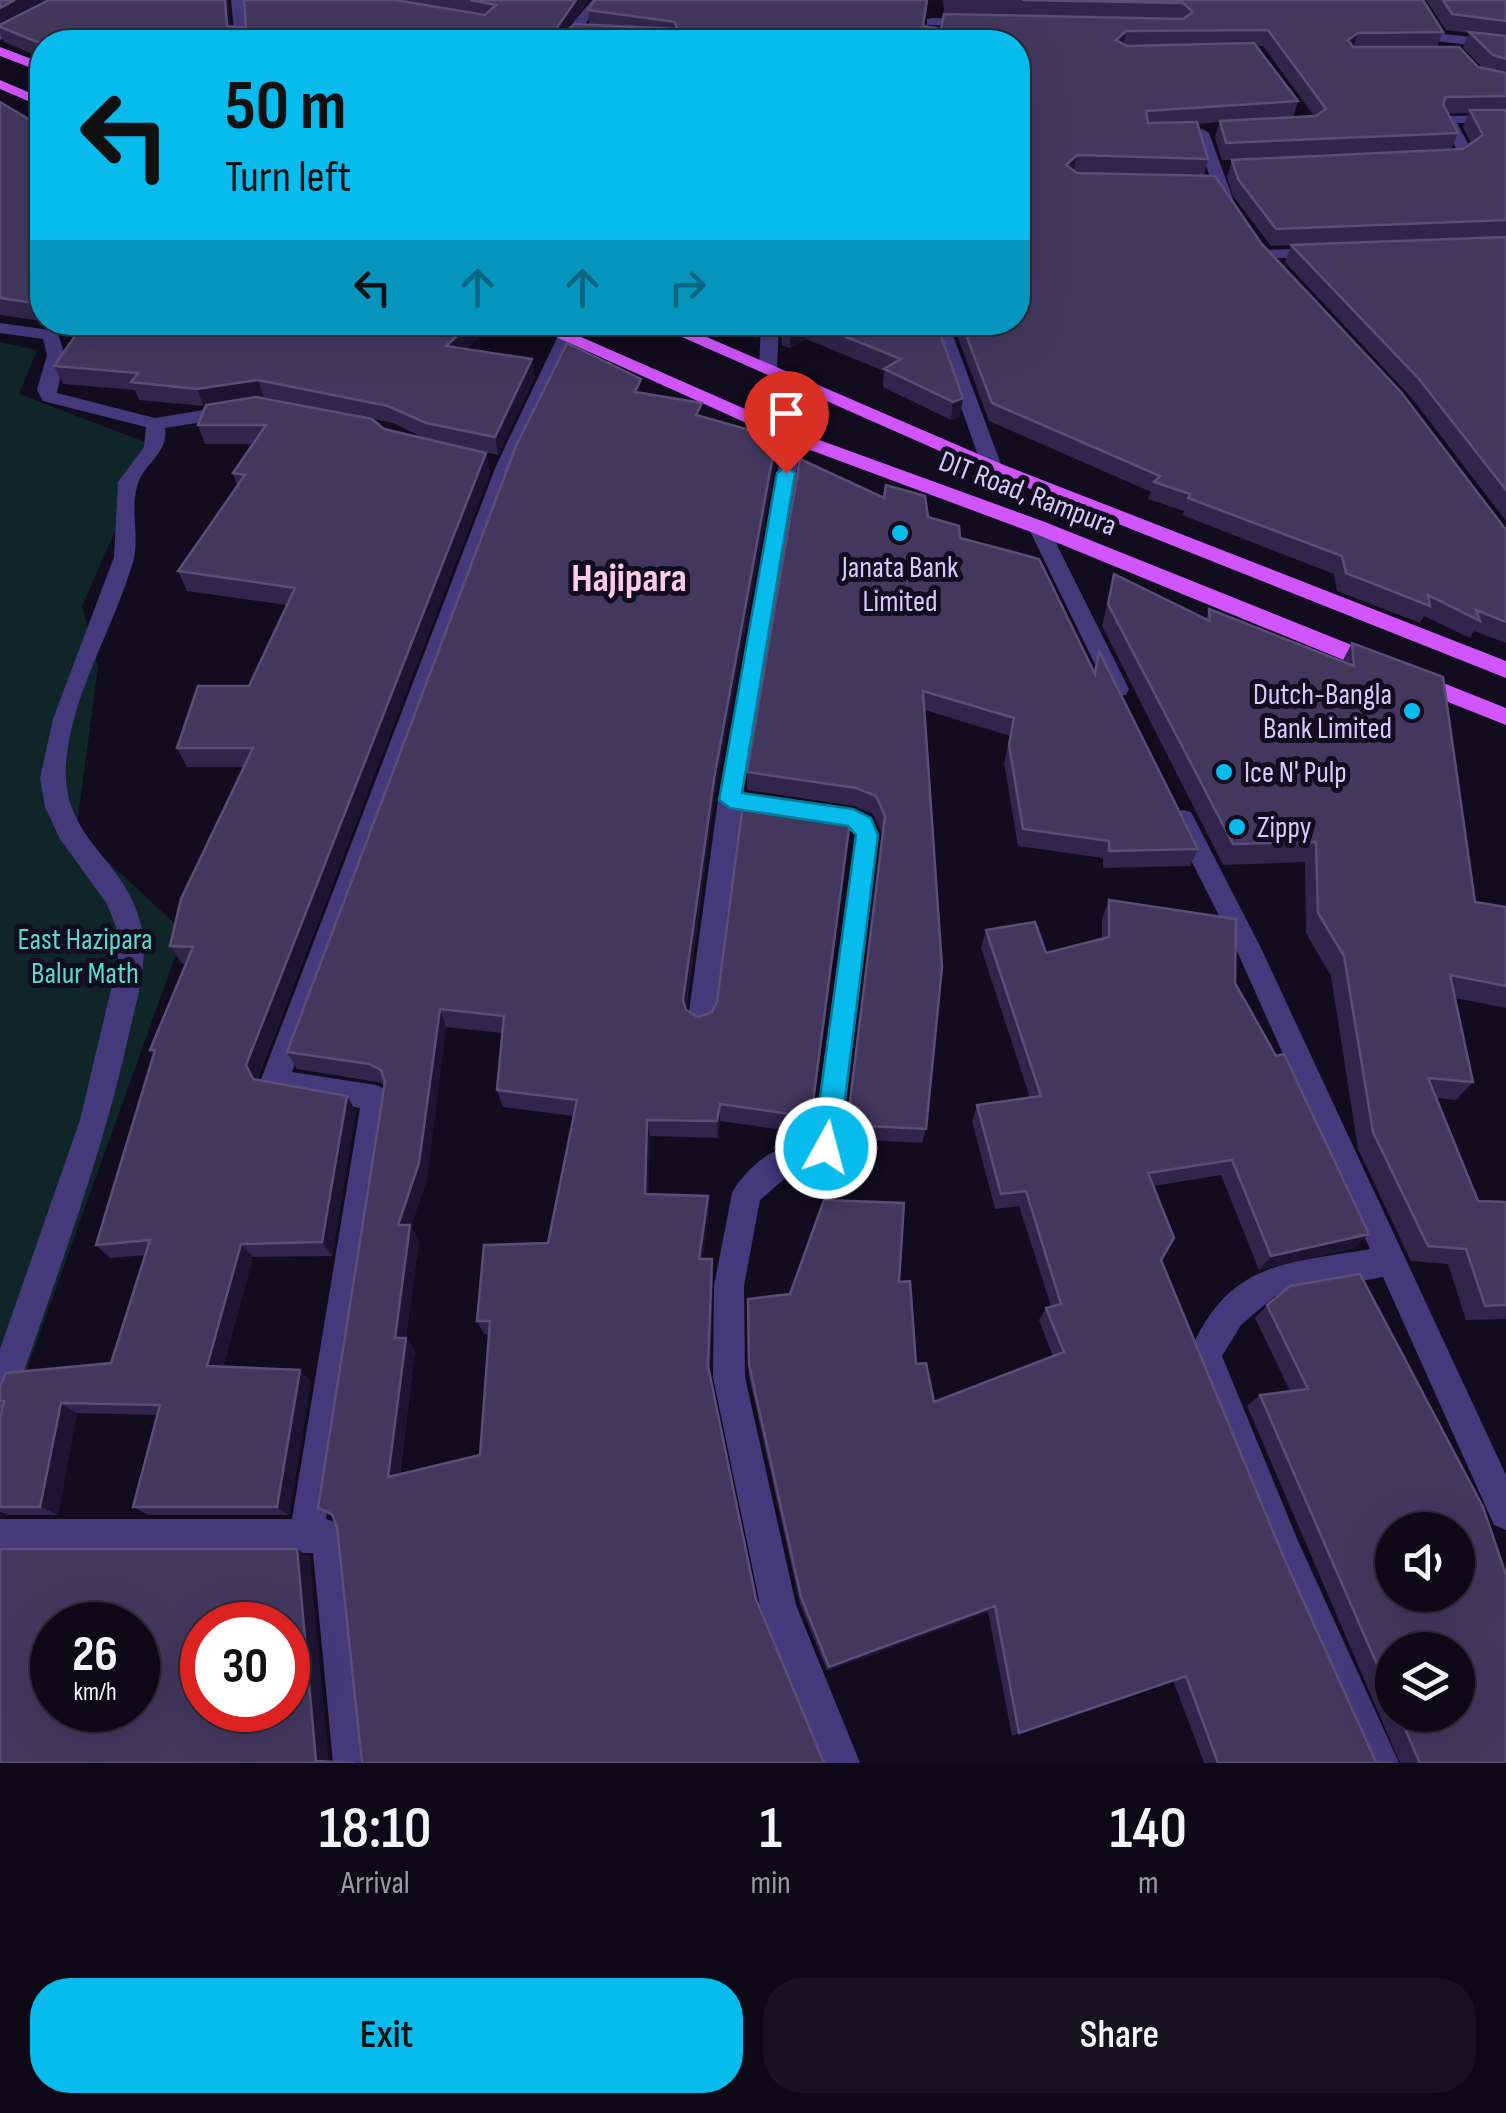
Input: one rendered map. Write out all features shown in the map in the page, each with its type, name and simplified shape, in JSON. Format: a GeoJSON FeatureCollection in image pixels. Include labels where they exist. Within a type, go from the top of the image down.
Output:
{"type":"FeatureCollection","features":[{"type":"Feature","properties":{"kind":"main road"},"geometry":{"type":"LineString","coordinates":[[0,50],[30,63]]}},
{"type":"Feature","properties":{"kind":"main road"},"geometry":{"type":"LineString","coordinates":[[0,84],[30,97]]}},
{"type":"Feature","properties":{"kind":"main road","name":"DIT Road, Rampura"},"geometry":{"type":"LineString","coordinates":[[559,335],[793,437],[1038,527],[1506,717]]}},
{"type":"Feature","properties":{"kind":"main road","name":"DIT Road, Rampura"},"geometry":{"type":"LineString","coordinates":[[687,335],[992,467],[1506,670]]}},
{"type":"Feature","properties":{"kind":"street"},"geometry":{"type":"LineString","coordinates":[[0,36],[72,0]]}},
{"type":"Feature","properties":{"kind":"street"},"geometry":{"type":"LineString","coordinates":[[237,0],[241,30]]}},
{"type":"Feature","properties":{"kind":"street"},"geometry":{"type":"LineString","coordinates":[[1418,0],[1439,38],[1457,56]]}},
{"type":"Feature","properties":{"kind":"street"},"geometry":{"type":"LineString","coordinates":[[572,30],[594,1]]}},
{"type":"Feature","properties":{"kind":"street"},"geometry":{"type":"LineString","coordinates":[[931,30],[932,16],[988,23]]}},
{"type":"Feature","properties":{"kind":"street"},"geometry":{"type":"LineString","coordinates":[[1439,38],[1506,45]]}},
{"type":"Feature","properties":{"kind":"street"},"geometry":{"type":"LineString","coordinates":[[0,96],[16,90]]}},
{"type":"Feature","properties":{"kind":"street"},"geometry":{"type":"LineString","coordinates":[[1419,160],[1456,158],[1465,151],[1447,120],[1506,119]]}},
{"type":"Feature","properties":{"kind":"street"},"geometry":{"type":"LineString","coordinates":[[1185,133],[1220,132]]}},
{"type":"Feature","properties":{"kind":"street"},"geometry":{"type":"LineString","coordinates":[[1202,133],[1222,198],[1259,248],[1338,252]]}},
{"type":"Feature","properties":{"kind":"street"},"geometry":{"type":"LineString","coordinates":[[1198,184],[1232,168]]}},
{"type":"Feature","properties":{"kind":"street"},"geometry":{"type":"LineString","coordinates":[[0,328],[30,332]]}},
{"type":"Feature","properties":{"kind":"street"},"geometry":{"type":"LineString","coordinates":[[50,335],[56,356],[46,390],[49,397],[155,424],[263,407]]}},
{"type":"Feature","properties":{"kind":"street"},"geometry":{"type":"LineString","coordinates":[[768,369],[769,335]]}},
{"type":"Feature","properties":{"kind":"street"},"geometry":{"type":"LineString","coordinates":[[943,335],[992,467]]}},
{"type":"Feature","properties":{"kind":"street"},"geometry":{"type":"LineString","coordinates":[[307,1533],[376,1098],[274,1082],[498,464],[566,338]]}},
{"type":"Feature","properties":{"kind":"street"},"geometry":{"type":"LineString","coordinates":[[0,1394],[105,1090],[131,960],[129,916],[115,890],[76,846],[54,811],[56,746],[125,553],[128,482],[153,450],[159,433],[155,424]]}},
{"type":"Feature","properties":{"kind":"street"},"geometry":{"type":"LineString","coordinates":[[701,1018],[730,800],[793,437]]}},
{"type":"Feature","properties":{"kind":"street"},"geometry":{"type":"LineString","coordinates":[[1038,527],[1126,705]]}},
{"type":"Feature","properties":{"kind":"street"},"geometry":{"type":"LineString","coordinates":[[1169,793],[1248,948],[1506,1514]]}},
{"type":"Feature","properties":{"kind":"street"},"geometry":{"type":"LineString","coordinates":[[730,800],[853,818],[863,824],[867,835],[826,1148],[811,1160],[784,1161],[747,1194],[729,1286],[729,1377],[778,1605],[841,1763]]}},
{"type":"Feature","properties":{"kind":"street"},"geometry":{"type":"LineString","coordinates":[[1380,1763],[1284,1552],[1206,1354],[1230,1314],[1268,1282],[1388,1261]]}},
{"type":"Feature","properties":{"kind":"street"},"geometry":{"type":"LineString","coordinates":[[0,1536],[328,1536],[352,1763]]}},
{"type":"Feature","properties":{"kind":"green space","name":"East Hazipara Balur Math"},"geometry":{"type":"Polygon","coordinates":[[[0,342],[37,350],[19,394],[153,445],[82,606],[98,667],[76,832],[184,932],[0,1444],[0,342]]]}},
{"type":"Feature","properties":{"kind":"building"},"geometry":{"type":"Polygon","coordinates":[[[49,0],[225,0],[227,26],[246,28],[244,0],[395,0],[485,15],[496,5],[470,0],[576,0],[556,29],[568,30],[30,30],[30,39],[0,25],[49,0]]]}},
{"type":"Feature","properties":{"kind":"building"},"geometry":{"type":"Polygon","coordinates":[[[595,0],[927,0],[923,26],[941,29],[944,14],[1183,19],[1193,12],[1183,3],[1022,0],[1423,0],[1443,32],[1358,33],[1348,40],[1353,47],[1459,47],[1478,67],[1506,73],[1506,96],[1446,97],[1443,104],[1458,133],[1226,143],[1220,121],[1316,116],[1326,109],[1268,30],[1126,31],[1116,40],[1127,46],[1254,43],[1298,101],[1146,111],[1148,123],[1197,122],[1208,159],[1077,155],[1066,165],[1077,173],[1215,176],[1261,243],[1401,392],[1506,530],[1506,622],[1476,610],[1480,621],[1428,595],[1430,606],[1346,573],[1342,556],[1188,498],[1190,494],[1154,482],[1160,476],[992,403],[966,335],[1030,335],[1030,30],[568,30],[575,24],[677,29],[675,22],[588,10],[595,0]]]}},
{"type":"Feature","properties":{"kind":"building"},"geometry":{"type":"Polygon","coordinates":[[[1443,0],[1506,0],[1506,21],[1452,14],[1443,0]]]}},
{"type":"Feature","properties":{"kind":"building"},"geometry":{"type":"Polygon","coordinates":[[[1469,32],[1506,36],[1506,59],[1493,55],[1469,32]]]}},
{"type":"Feature","properties":{"kind":"building"},"geometry":{"type":"Polygon","coordinates":[[[0,102],[30,120],[30,302],[0,298],[0,102]]]}},
{"type":"Feature","properties":{"kind":"building"},"geometry":{"type":"Polygon","coordinates":[[[1470,110],[1506,110],[1506,220],[1276,229],[1238,179],[1232,160],[1463,149],[1483,135],[1470,110]]]}},
{"type":"Feature","properties":{"kind":"building"},"geometry":{"type":"Polygon","coordinates":[[[1506,237],[1506,490],[1419,379],[1291,245],[1506,237]]]}},
{"type":"Feature","properties":{"kind":"building"},"geometry":{"type":"Polygon","coordinates":[[[76,335],[458,335],[446,346],[532,359],[495,437],[426,423],[388,406],[258,380],[197,389],[131,382],[138,373],[54,366],[76,335]]]}},
{"type":"Feature","properties":{"kind":"building"},"geometry":{"type":"Polygon","coordinates":[[[841,335],[941,335],[963,398],[953,402],[884,369],[901,359],[841,335]]]}},
{"type":"Feature","properties":{"kind":"building"},"geometry":{"type":"Polygon","coordinates":[[[567,343],[641,379],[635,392],[702,403],[696,415],[771,436],[770,441],[775,444],[714,779],[683,1000],[686,1010],[698,1017],[712,1012],[717,1002],[744,795],[851,813],[811,1117],[720,1104],[717,1121],[647,1120],[645,1194],[708,1196],[699,1259],[712,1259],[708,1366],[756,1599],[824,1763],[362,1763],[337,1527],[332,1514],[318,1508],[385,1082],[381,1070],[369,1064],[287,1052],[516,446],[567,343]],[[440,1009],[419,1163],[398,1225],[410,1225],[395,1338],[406,1338],[388,1477],[480,1455],[490,1321],[477,1321],[484,1245],[548,1243],[577,1100],[497,1090],[504,1016],[440,1009]]]}},
{"type":"Feature","properties":{"kind":"building"},"geometry":{"type":"Polygon","coordinates":[[[256,397],[372,419],[384,429],[486,453],[246,1065],[253,1079],[347,1096],[322,1242],[241,1244],[207,1366],[300,1370],[277,1507],[133,1507],[160,1405],[61,1403],[40,1507],[0,1507],[0,1418],[4,1401],[0,1401],[0,1386],[6,1373],[111,1363],[150,1240],[96,1245],[155,1050],[150,1050],[193,947],[170,946],[181,899],[253,748],[177,748],[198,686],[249,686],[295,588],[178,571],[245,475],[233,473],[266,425],[198,425],[206,405],[256,397]]]}},
{"type":"Feature","properties":{"kind":"building"},"geometry":{"type":"Polygon","coordinates":[[[800,459],[884,498],[886,485],[925,496],[928,517],[959,526],[960,538],[1039,559],[1095,674],[1099,651],[1198,849],[1109,851],[1109,841],[1023,829],[1009,745],[1014,718],[923,691],[942,967],[926,1129],[847,1125],[885,816],[876,796],[856,788],[747,772],[800,459]]]}},
{"type":"Feature","properties":{"kind":"building"},"geometry":{"type":"Polygon","coordinates":[[[1114,574],[1210,621],[1209,609],[1354,666],[1352,643],[1443,677],[1475,902],[1506,907],[1506,986],[1450,975],[1473,1082],[1428,1078],[1478,1201],[1506,1202],[1506,1305],[1485,1306],[1466,1249],[1428,1246],[1373,1132],[1344,956],[1318,913],[1316,842],[1233,844],[1108,604],[1114,574]]]}},
{"type":"Feature","properties":{"kind":"building"},"geometry":{"type":"Polygon","coordinates":[[[1109,900],[1236,919],[1235,983],[1276,1056],[1284,1054],[1369,1234],[1271,1256],[1232,1160],[1148,1173],[1174,1238],[1161,1260],[1284,1558],[1376,1762],[1392,1763],[1218,1763],[1186,1676],[1019,1733],[995,1606],[829,1667],[801,1597],[749,1365],[748,1299],[790,1294],[824,1200],[904,1203],[899,1282],[910,1281],[916,1364],[926,1363],[934,1402],[1064,1352],[1046,1308],[1061,1304],[1026,1191],[1001,1194],[977,1105],[1041,1096],[986,930],[1035,922],[1046,953],[1109,937],[1109,900]]]}},
{"type":"Feature","properties":{"kind":"building"},"geometry":{"type":"Polygon","coordinates":[[[1360,1274],[1483,1507],[1506,1575],[1506,1763],[1420,1763],[1406,1732],[1475,1732],[1475,1632],[1375,1632],[1375,1660],[1260,1395],[1308,1389],[1267,1305],[1290,1286],[1360,1274]]]}},
{"type":"Feature","properties":{"kind":"building"},"geometry":{"type":"Polygon","coordinates":[[[0,1549],[297,1549],[302,1602],[180,1602],[180,1732],[310,1732],[310,1694],[316,1761],[354,1763],[0,1763],[0,1549]]]}},
{"type":"Feature","properties":{"kind":"place","name":"Janata Bank Limited"},"geometry":{"type":"Point","coordinates":[900,533]}},
{"type":"Feature","properties":{"kind":"place","name":"Dutch-Bangla Bank Limited"},"geometry":{"type":"Point","coordinates":[1412,711]}},
{"type":"Feature","properties":{"kind":"place","name":"Ice N' Pulp"},"geometry":{"type":"Point","coordinates":[1224,772]}},
{"type":"Feature","properties":{"kind":"place","name":"Zippy"},"geometry":{"type":"Point","coordinates":[1237,827]}},
{"type":"Feature","properties":{"kind":"district","name":"Hajipara"},"geometry":{"type":"Point","coordinates":[629,577]}},
{"type":"Feature","properties":{"kind":"route"},"geometry":{"type":"LineString","coordinates":[[786,473],[730,800],[853,818],[863,824],[867,835],[826,1148]]}}]}
